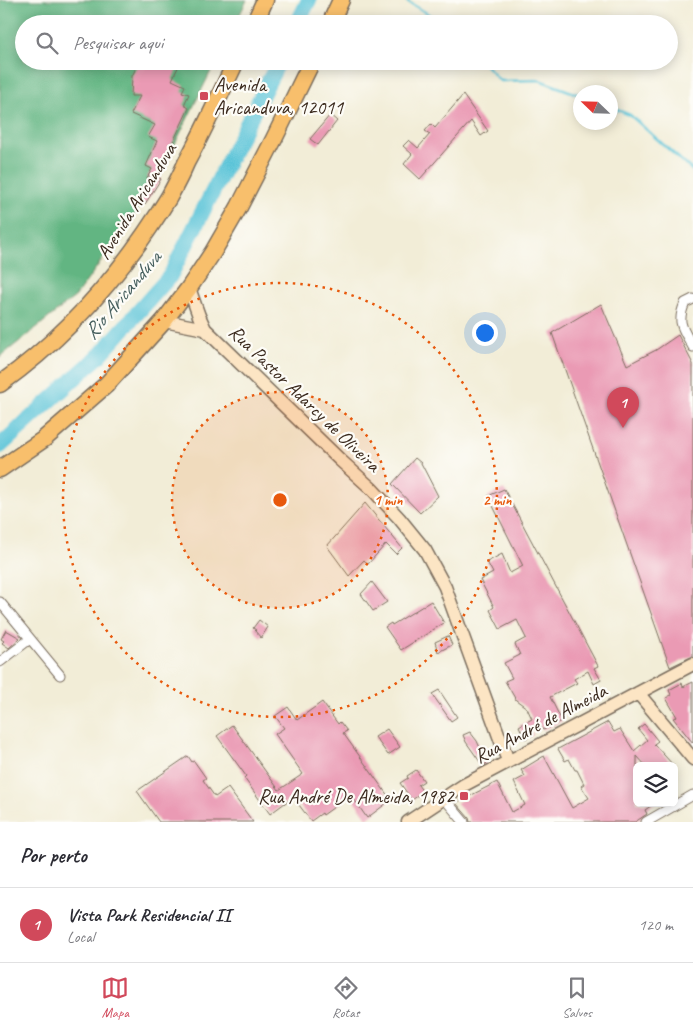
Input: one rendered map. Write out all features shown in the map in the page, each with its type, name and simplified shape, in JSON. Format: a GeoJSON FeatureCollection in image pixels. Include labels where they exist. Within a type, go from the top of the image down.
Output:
{"type":"FeatureCollection","features":[{"type":"Feature","properties":{"kind":"highway"},"geometry":{"type":"LineString","coordinates":[[258,15],[265,0]]}},
{"type":"Feature","properties":{"kind":"highway"},"geometry":{"type":"LineString","coordinates":[[334,15],[341,0]]}},
{"type":"Feature","properties":{"kind":"highway","name":"Avenida Aricanduva"},"geometry":{"type":"LineString","coordinates":[[0,384],[68,326],[112,280],[170,196],[232,70]]}},
{"type":"Feature","properties":{"kind":"highway"},"geometry":{"type":"LineString","coordinates":[[0,468],[44,439],[106,385],[164,321],[213,252],[239,207],[308,70]]}},
{"type":"Feature","properties":{"kind":"street","name":"Rua Pastor Adarcy de Oliveira"},"geometry":{"type":"LineString","coordinates":[[189,288],[205,329],[372,489],[425,550],[445,587],[508,761]]}},
{"type":"Feature","properties":{"kind":"street"},"geometry":{"type":"LineString","coordinates":[[693,299],[685,303],[680,313],[681,326],[693,347]]}},
{"type":"Feature","properties":{"kind":"street","name":"Rua Pastor Adarcy de Oliveira"},"geometry":{"type":"LineString","coordinates":[[164,321],[205,329]]}},
{"type":"Feature","properties":{"kind":"street"},"geometry":{"type":"LineString","coordinates":[[0,602],[60,675]]}},
{"type":"Feature","properties":{"kind":"street"},"geometry":{"type":"LineString","coordinates":[[0,662],[30,639]]}},
{"type":"Feature","properties":{"kind":"street","name":"Rua André de Almeida"},"geometry":{"type":"LineString","coordinates":[[408,822],[464,785],[693,664]]}},
{"type":"Feature","properties":{"kind":"street"},"geometry":{"type":"LineString","coordinates":[[638,693],[693,759]]}},
{"type":"Feature","properties":{"kind":"street"},"geometry":{"type":"LineString","coordinates":[[646,822],[693,795]]}},
{"type":"Feature","properties":{"kind":"street"},"geometry":{"type":"LineString","coordinates":[[443,798],[464,822]]}},
{"type":"Feature","properties":{"kind":"green space"},"geometry":{"type":"Polygon","coordinates":[[[0,0],[247,0],[240,15],[15,15],[15,70],[212,70],[152,190],[76,296],[0,357],[0,0]]]}},
{"type":"Feature","properties":{"kind":"building"},"geometry":{"type":"Polygon","coordinates":[[[135,70],[177,70],[172,80],[185,86],[182,92],[189,94],[184,105],[189,108],[157,176],[161,179],[145,204],[138,200],[150,179],[147,178],[152,169],[146,166],[157,141],[148,137],[155,125],[131,114],[140,96],[131,96],[132,76],[135,70]]]}},
{"type":"Feature","properties":{"kind":"building"},"geometry":{"type":"Polygon","coordinates":[[[463,95],[488,131],[481,136],[471,121],[420,179],[404,164],[412,154],[403,146],[409,140],[418,148],[430,134],[425,131],[431,124],[435,128],[463,95]]]}},
{"type":"Feature","properties":{"kind":"building"},"geometry":{"type":"Polygon","coordinates":[[[330,115],[337,121],[318,145],[310,139],[330,115]]]}},
{"type":"Feature","properties":{"kind":"building"},"geometry":{"type":"Polygon","coordinates":[[[601,304],[627,365],[656,350],[678,335],[693,364],[693,656],[670,667],[552,333],[601,304]]]}},
{"type":"Feature","properties":{"kind":"building"},"geometry":{"type":"Polygon","coordinates":[[[415,458],[421,463],[438,496],[420,513],[392,484],[415,458]]]}},
{"type":"Feature","properties":{"kind":"building"},"geometry":{"type":"Polygon","coordinates":[[[504,489],[598,666],[594,668],[601,680],[594,684],[588,671],[574,679],[577,683],[550,697],[562,721],[543,730],[538,723],[530,728],[533,735],[525,739],[519,726],[532,719],[527,708],[516,700],[505,681],[512,678],[504,663],[520,655],[515,644],[526,638],[517,620],[500,629],[490,610],[494,607],[480,580],[493,573],[487,562],[502,554],[510,573],[523,566],[488,496],[504,489]]]}},
{"type":"Feature","properties":{"kind":"building"},"geometry":{"type":"Polygon","coordinates":[[[365,503],[402,548],[396,554],[386,544],[368,564],[364,560],[349,576],[327,546],[365,503]]]}},
{"type":"Feature","properties":{"kind":"building"},"geometry":{"type":"Polygon","coordinates":[[[372,582],[387,602],[373,611],[361,594],[372,582]]]}},
{"type":"Feature","properties":{"kind":"building"},"geometry":{"type":"Polygon","coordinates":[[[431,601],[444,623],[401,650],[385,627],[391,623],[392,625],[431,601]]]}},
{"type":"Feature","properties":{"kind":"building"},"geometry":{"type":"Polygon","coordinates":[[[259,620],[268,627],[261,638],[253,628],[259,620]]]}},
{"type":"Feature","properties":{"kind":"building"},"geometry":{"type":"Polygon","coordinates":[[[6,630],[20,638],[9,648],[2,643],[4,641],[1,639],[6,630]]]}},
{"type":"Feature","properties":{"kind":"building"},"geometry":{"type":"Polygon","coordinates":[[[448,636],[452,645],[438,652],[435,642],[448,636]]]}},
{"type":"Feature","properties":{"kind":"building"},"geometry":{"type":"Polygon","coordinates":[[[693,682],[693,743],[673,718],[677,717],[666,698],[671,695],[669,690],[682,683],[683,687],[693,682]]]}},
{"type":"Feature","properties":{"kind":"building"},"geometry":{"type":"Polygon","coordinates":[[[439,690],[457,717],[451,721],[432,694],[439,690]]]}},
{"type":"Feature","properties":{"kind":"building"},"geometry":{"type":"Polygon","coordinates":[[[322,702],[338,724],[340,722],[347,731],[343,733],[391,800],[367,818],[351,795],[323,815],[322,813],[311,821],[293,797],[270,814],[244,778],[246,776],[217,736],[232,725],[279,790],[303,774],[275,734],[284,728],[275,716],[288,707],[297,720],[322,702]]]}},
{"type":"Feature","properties":{"kind":"building"},"geometry":{"type":"Polygon","coordinates":[[[608,722],[614,732],[620,729],[634,751],[647,740],[638,729],[644,724],[658,741],[654,744],[670,762],[642,762],[637,756],[637,762],[633,762],[633,807],[649,807],[645,810],[647,814],[635,822],[470,822],[469,818],[456,803],[497,782],[512,812],[525,805],[514,782],[525,776],[521,770],[544,756],[572,808],[589,798],[581,786],[584,784],[577,770],[575,770],[569,759],[565,761],[558,749],[608,722]]]}},
{"type":"Feature","properties":{"kind":"building"},"geometry":{"type":"Polygon","coordinates":[[[387,729],[400,747],[388,755],[375,737],[387,729]]]}},
{"type":"Feature","properties":{"kind":"building"},"geometry":{"type":"Polygon","coordinates":[[[470,732],[477,741],[487,763],[483,766],[463,735],[470,732]]]}},
{"type":"Feature","properties":{"kind":"building"},"geometry":{"type":"Polygon","coordinates":[[[188,756],[206,778],[203,780],[215,797],[228,788],[253,822],[159,822],[137,791],[188,756]]]}},
{"type":"Feature","properties":{"kind":"building"},"geometry":{"type":"Polygon","coordinates":[[[416,770],[424,781],[418,785],[423,792],[412,800],[400,783],[416,770]]]}},
{"type":"Feature","properties":{"kind":"waterway","name":"Rio Aricanduva"},"geometry":{"type":"LineString","coordinates":[[302,15],[309,0]]}},
{"type":"Feature","properties":{"kind":"waterway"},"geometry":{"type":"LineString","coordinates":[[405,0],[430,15]]}},
{"type":"Feature","properties":{"kind":"waterway","name":"Rio Aricanduva"},"geometry":{"type":"LineString","coordinates":[[0,446],[100,355],[170,276],[274,70]]}},
{"type":"Feature","properties":{"kind":"waterway"},"geometry":{"type":"LineString","coordinates":[[490,70],[500,81],[539,80],[573,92]]}},
{"type":"Feature","properties":{"kind":"waterway"},"geometry":{"type":"LineString","coordinates":[[618,110],[630,115],[693,171]]}},
{"type":"Feature","properties":{"kind":"place","name":"Avenida Aricanduva, 12011"},"geometry":{"type":"Point","coordinates":[204,96]}},
{"type":"Feature","properties":{"kind":"place","name":"Vista Park Residencial II"},"geometry":{"type":"Point","coordinates":[623,428]}},
{"type":"Feature","properties":{"kind":"place","name":"Rua André De Almeida, 1982"},"geometry":{"type":"Point","coordinates":[464,796]}}]}
